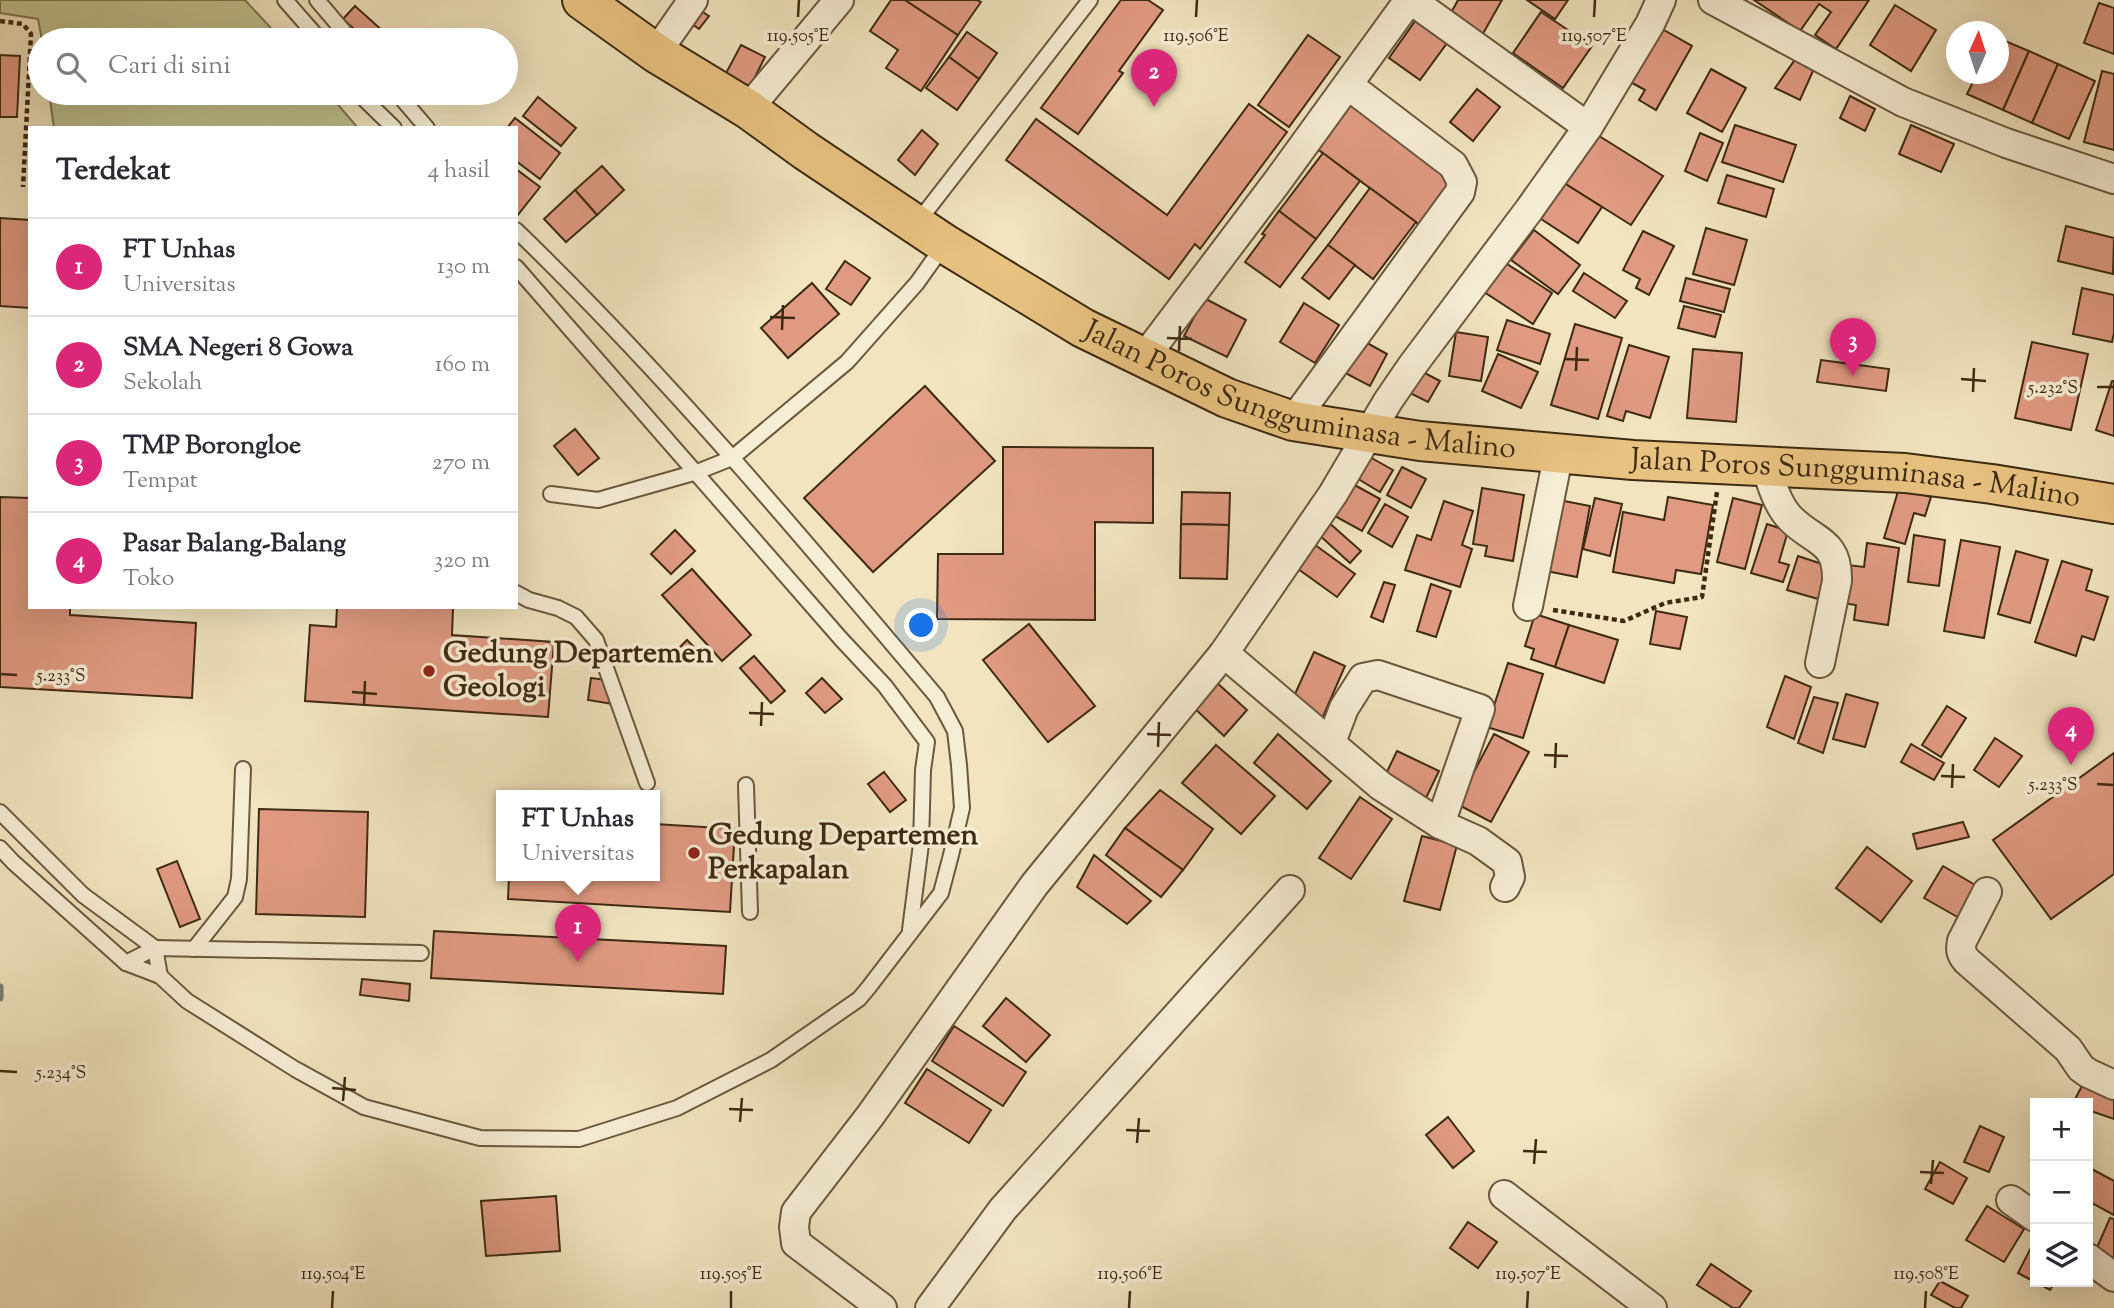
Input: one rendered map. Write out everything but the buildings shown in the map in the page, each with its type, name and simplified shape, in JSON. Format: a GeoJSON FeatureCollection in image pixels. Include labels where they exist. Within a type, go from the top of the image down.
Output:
{"type":"FeatureCollection","features":[{"type":"Feature","properties":{"kind":"main road","name":"Jalan Poros Sungguminasa - Malino"},"geometry":{"type":"LineString","coordinates":[[582,0],[656,53],[748,108],[931,235],[1083,328],[1227,398],[1293,421],[1420,441],[1633,460],[1905,473],[2114,504]]}},
{"type":"Feature","properties":{"kind":"street"},"geometry":{"type":"LineString","coordinates":[[656,53],[693,0]]}},
{"type":"Feature","properties":{"kind":"street"},"geometry":{"type":"LineString","coordinates":[[748,108],[839,0]]}},
{"type":"Feature","properties":{"kind":"street"},"geometry":{"type":"LineString","coordinates":[[1144,358],[1410,0],[1445,10],[1588,127]]}},
{"type":"Feature","properties":{"kind":"street"},"geometry":{"type":"LineString","coordinates":[[882,1308],[796,1243],[796,1212],[870,1116],[1035,884],[1224,653],[1333,494],[1412,366],[1588,127],[1650,24],[1661,0]]}},
{"type":"Feature","properties":{"kind":"street"},"geometry":{"type":"LineString","coordinates":[[1713,0],[1903,102],[2006,144],[2114,179]]}},
{"type":"Feature","properties":{"kind":"street"},"geometry":{"type":"LineString","coordinates":[[1293,421],[1460,192],[1462,182],[1453,164],[1348,85]]}},
{"type":"Feature","properties":{"kind":"street"},"geometry":{"type":"LineString","coordinates":[[1528,606],[1559,452]]}},
{"type":"Feature","properties":{"kind":"street"},"geometry":{"type":"LineString","coordinates":[[1765,465],[1780,505],[1791,520],[1826,545],[1834,556],[1837,581],[1820,663]]}},
{"type":"Feature","properties":{"kind":"street"},"geometry":{"type":"LineString","coordinates":[[1224,653],[1381,786],[1440,824],[1478,841],[1507,862],[1510,877],[1505,887]]}},
{"type":"Feature","properties":{"kind":"street"},"geometry":{"type":"LineString","coordinates":[[1331,742],[1345,708],[1363,678],[1378,675],[1480,709],[1440,824]]}},
{"type":"Feature","properties":{"kind":"street"},"geometry":{"type":"LineString","coordinates":[[930,1308],[1003,1209],[1290,890]]}},
{"type":"Feature","properties":{"kind":"street"},"geometry":{"type":"LineString","coordinates":[[1987,892],[1962,941],[1962,954],[2067,1049],[2081,1068],[2114,1085]]}},
{"type":"Feature","properties":{"kind":"street"},"geometry":{"type":"LineString","coordinates":[[1504,1195],[1652,1308]]}},
{"type":"Feature","properties":{"kind":"street"},"geometry":{"type":"LineString","coordinates":[[2011,1200],[2030,1213]]}},
{"type":"Feature","properties":{"kind":"street"},"geometry":{"type":"LineString","coordinates":[[2093,1262],[2114,1277]]}},
{"type":"Feature","properties":{"kind":"lane"},"geometry":{"type":"LineString","coordinates":[[285,0],[310,28]]}},
{"type":"Feature","properties":{"kind":"lane"},"geometry":{"type":"LineString","coordinates":[[317,0],[341,28]]}},
{"type":"Feature","properties":{"kind":"lane"},"geometry":{"type":"LineString","coordinates":[[551,494],[598,500],[697,472],[732,458],[847,362],[917,283],[931,235],[1090,0]]}},
{"type":"Feature","properties":{"kind":"lane"},"geometry":{"type":"LineString","coordinates":[[370,105],[392,126]]}},
{"type":"Feature","properties":{"kind":"lane"},"geometry":{"type":"LineString","coordinates":[[407,105],[425,126]]}},
{"type":"Feature","properties":{"kind":"lane"},"geometry":{"type":"LineString","coordinates":[[0,848],[126,963],[160,976],[187,1001],[295,1069],[364,1107],[480,1138],[579,1139],[677,1108],[771,1060],[859,999],[941,894],[962,808],[956,731],[937,698],[732,458],[587,299],[518,232]]}},
{"type":"Feature","properties":{"kind":"lane"},"geometry":{"type":"LineString","coordinates":[[518,269],[885,686],[927,742],[923,770],[921,844],[910,931]]}},
{"type":"Feature","properties":{"kind":"lane"},"geometry":{"type":"LineString","coordinates":[[518,594],[576,617],[596,639],[647,783]]}},
{"type":"Feature","properties":{"kind":"lane"},"geometry":{"type":"LineString","coordinates":[[194,949],[234,897],[239,879],[243,769]]}},
{"type":"Feature","properties":{"kind":"lane"},"geometry":{"type":"LineString","coordinates":[[746,785],[750,912]]}},
{"type":"Feature","properties":{"kind":"lane"},"geometry":{"type":"LineString","coordinates":[[0,812],[83,895],[155,948],[160,976]]}},
{"type":"Feature","properties":{"kind":"lane"},"geometry":{"type":"LineString","coordinates":[[126,963],[155,948],[421,953]]}},
{"type":"Feature","properties":{"kind":"path"},"geometry":{"type":"LineString","coordinates":[[0,21],[23,24],[28,30]]}},
{"type":"Feature","properties":{"kind":"path"},"geometry":{"type":"LineString","coordinates":[[18,83],[28,83],[23,187]]}},
{"type":"Feature","properties":{"kind":"path"},"geometry":{"type":"LineString","coordinates":[[1528,606],[1624,621],[1664,603],[1702,597],[1721,464]]}},
{"type":"Feature","properties":{"kind":"green space"},"geometry":{"type":"Polygon","coordinates":[[[0,0],[245,0],[271,28],[40,28],[38,19],[0,13],[0,0]]]}},
{"type":"Feature","properties":{"kind":"green space"},"geometry":{"type":"Polygon","coordinates":[[[51,105],[338,105],[356,126],[54,126],[51,105]]]}},
{"type":"Feature","properties":{"kind":"waterway"},"geometry":{"type":"LineString","coordinates":[[0,987],[0,998]]}},
{"type":"Feature","properties":{"kind":"place","name":"SMA Negeri 8 Gowa"},"geometry":{"type":"Point","coordinates":[1154,107]}},
{"type":"Feature","properties":{"kind":"place","name":"TMP Borongloe"},"geometry":{"type":"Point","coordinates":[1853,376]}},
{"type":"Feature","properties":{"kind":"place","name":"Gedung Departemen Geologi"},"geometry":{"type":"Point","coordinates":[429,671]}},
{"type":"Feature","properties":{"kind":"place","name":"Pasar Balang-Balang"},"geometry":{"type":"Point","coordinates":[2071,765]}},
{"type":"Feature","properties":{"kind":"place","name":"Gedung Departemen Perkapalan"},"geometry":{"type":"Point","coordinates":[694,853]}},
{"type":"Feature","properties":{"kind":"place","name":"FT Unhas"},"geometry":{"type":"Point","coordinates":[578,962]}}]}
